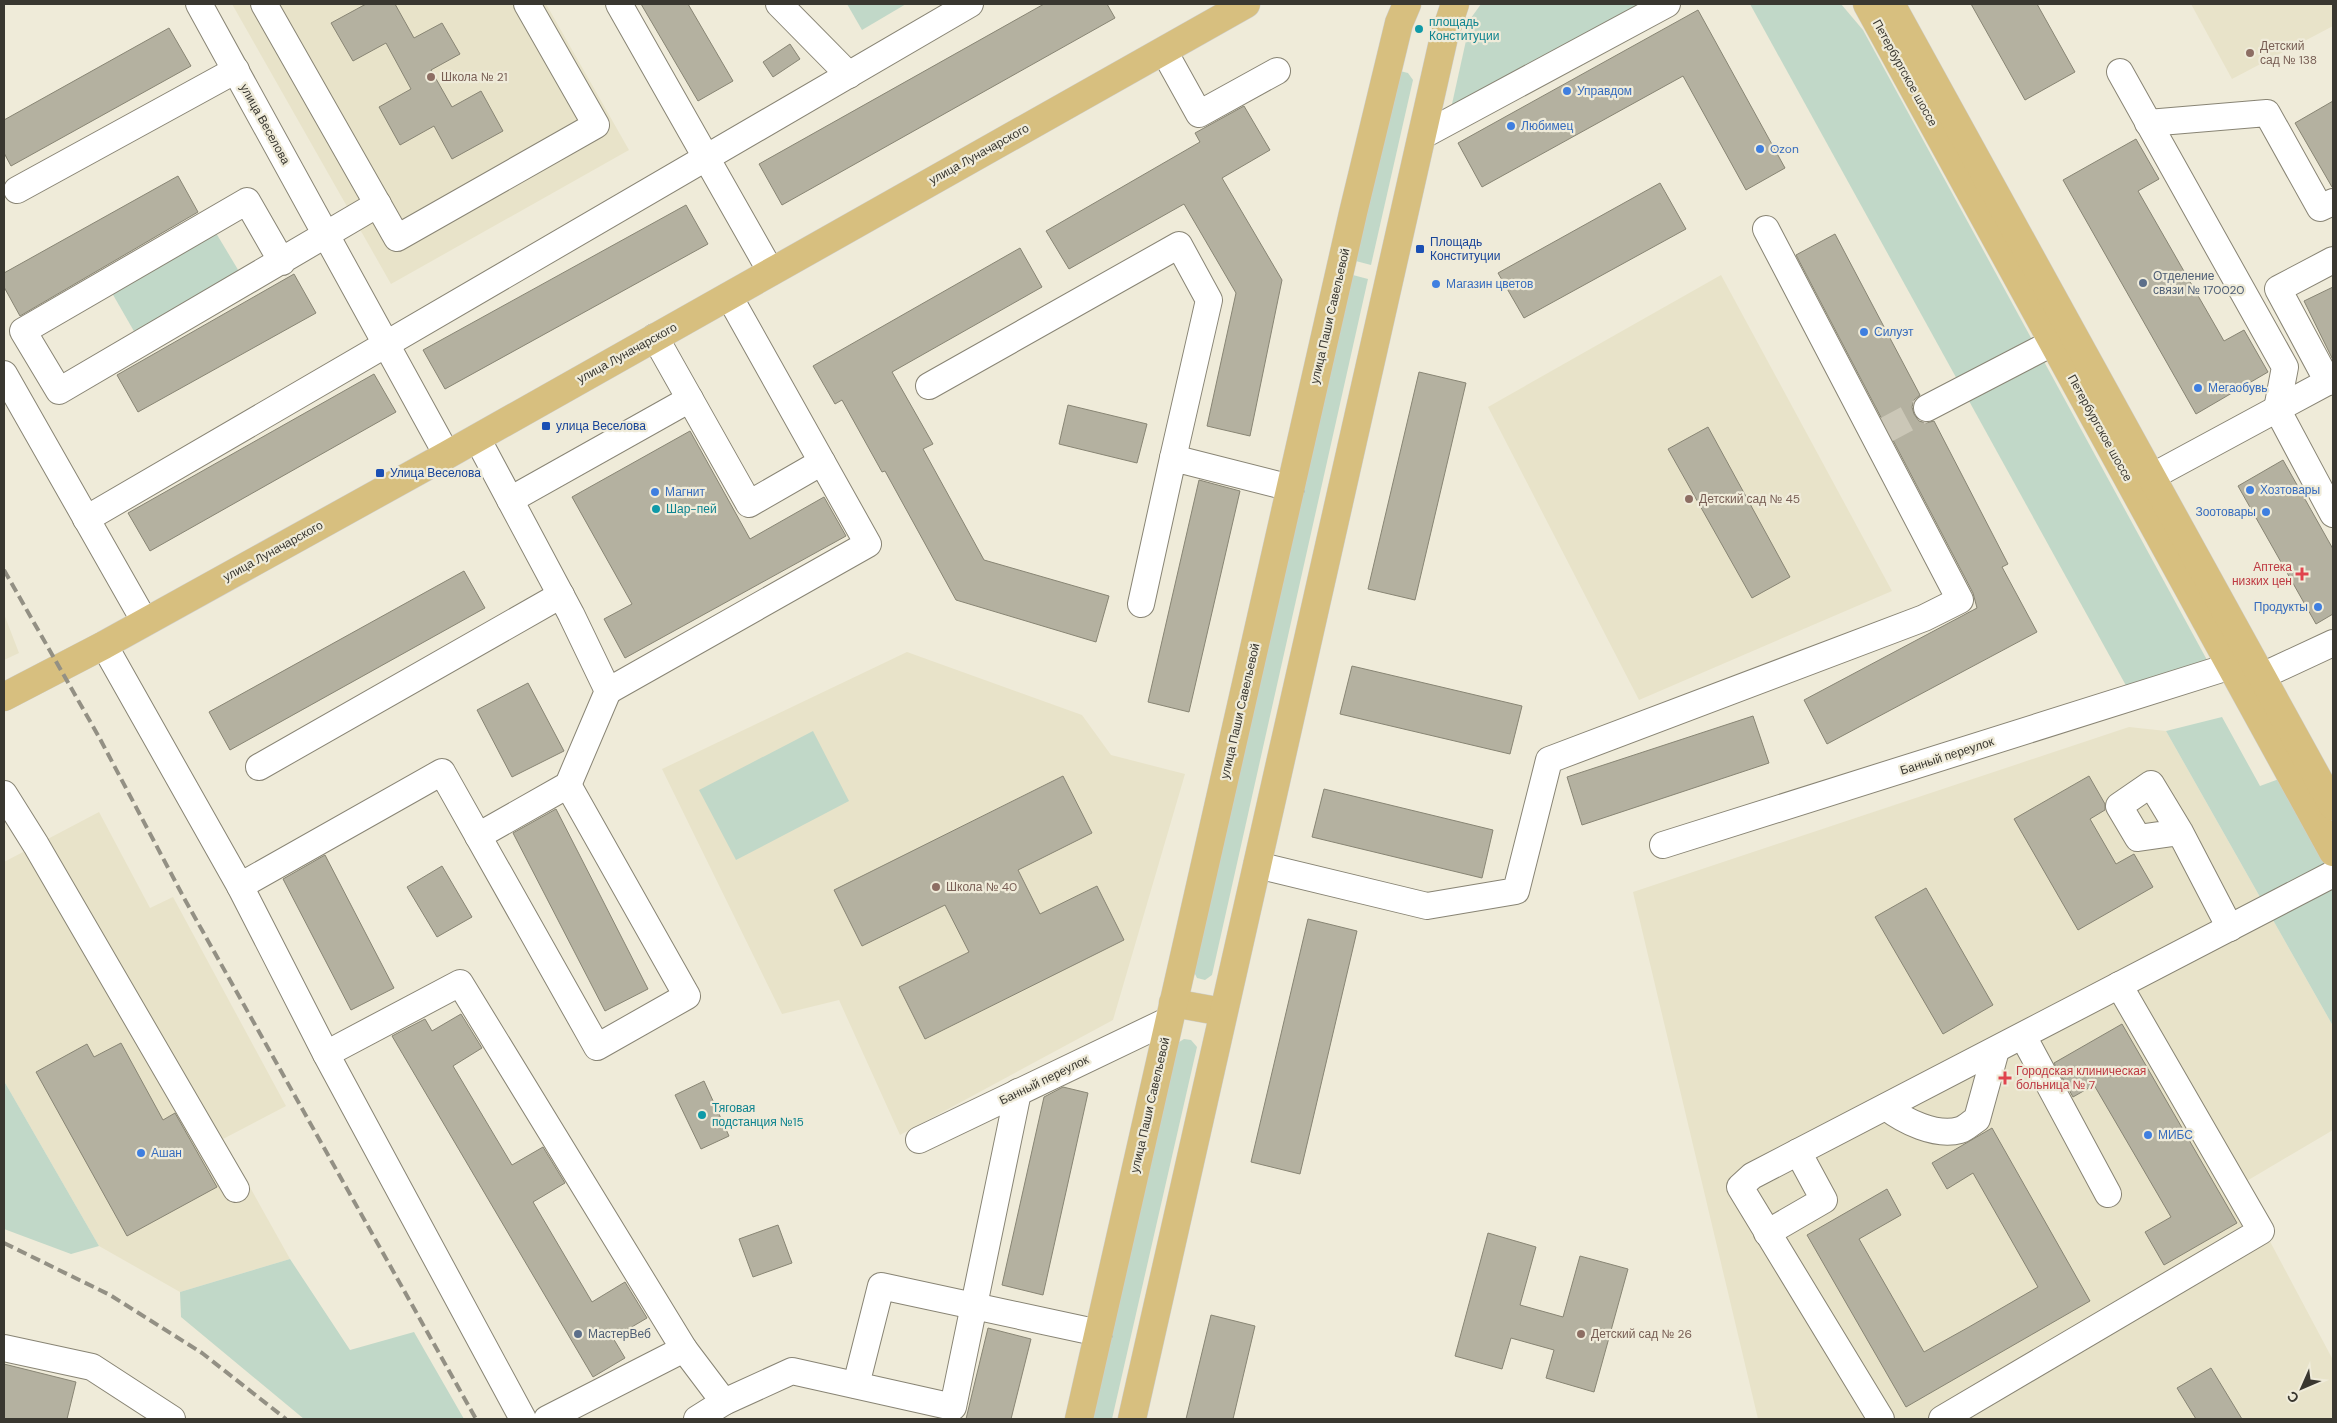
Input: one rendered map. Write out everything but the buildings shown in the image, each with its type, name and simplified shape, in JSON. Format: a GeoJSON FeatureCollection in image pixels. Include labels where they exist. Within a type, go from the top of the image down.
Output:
{"type":"FeatureCollection","features":[{"type":"Feature","properties":{"kind":"main road","name":"улица Луначарского"},"geometry":{"type":"LineString","coordinates":[[4,697],[104,645],[447,455],[1246,4]]}},
{"type":"Feature","properties":{"kind":"main road"},"geometry":{"type":"LineString","coordinates":[[1132,1419],[1444,37],[1455,4]]}},
{"type":"Feature","properties":{"kind":"main road","name":"Петербургское шоссе"},"geometry":{"type":"LineString","coordinates":[[1867,4],[2333,852]]}},
{"type":"Feature","properties":{"kind":"main road","name":"Петербургское шоссе"},"geometry":{"type":"LineString","coordinates":[[1891,4],[2153,476],[2333,806]]}},
{"type":"Feature","properties":{"kind":"main road","name":"улица Паши Савельевой"},"geometry":{"type":"LineString","coordinates":[[1079,1419],[1400,10]]}},
{"type":"Feature","properties":{"kind":"main road"},"geometry":{"type":"LineString","coordinates":[[2231,666],[2262,676]]}},
{"type":"Feature","properties":{"kind":"main road"},"geometry":{"type":"LineString","coordinates":[[1171,1012],[1224,1012]]}},
{"type":"Feature","properties":{"kind":"street","name":"улица Веселова"},"geometry":{"type":"LineString","coordinates":[[199,4],[447,455]]}},
{"type":"Feature","properties":{"kind":"street"},"geometry":{"type":"LineString","coordinates":[[264,4],[397,238],[596,125],[527,4]]}},
{"type":"Feature","properties":{"kind":"street"},"geometry":{"type":"LineString","coordinates":[[619,4],[771,272]]}},
{"type":"Feature","properties":{"kind":"street"},"geometry":{"type":"LineString","coordinates":[[778,4],[849,75]]}},
{"type":"Feature","properties":{"kind":"street"},"geometry":{"type":"LineString","coordinates":[[86,519],[970,4]]}},
{"type":"Feature","properties":{"kind":"street"},"geometry":{"type":"LineString","coordinates":[[1422,136],[1667,4]]}},
{"type":"Feature","properties":{"kind":"street"},"geometry":{"type":"LineString","coordinates":[[1164,50],[1199,114],[1277,71]]}},
{"type":"Feature","properties":{"kind":"street"},"geometry":{"type":"LineString","coordinates":[[17,190],[236,70]]}},
{"type":"Feature","properties":{"kind":"street"},"geometry":{"type":"LineString","coordinates":[[2120,72],[2285,367],[2277,409],[2333,514]]}},
{"type":"Feature","properties":{"kind":"street"},"geometry":{"type":"LineString","coordinates":[[2148,123],[2267,113],[2320,208],[2333,202]]}},
{"type":"Feature","properties":{"kind":"street"},"geometry":{"type":"LineString","coordinates":[[282,262],[247,201],[24,331],[58,391],[282,262],[378,204]]}},
{"type":"Feature","properties":{"kind":"street"},"geometry":{"type":"LineString","coordinates":[[1257,865],[1426,906],[1516,891],[1549,760],[1924,618],[1960,600],[1879,433],[1766,229]]}},
{"type":"Feature","properties":{"kind":"street"},"geometry":{"type":"LineString","coordinates":[[929,386],[1179,245],[1209,300],[1141,604]]}},
{"type":"Feature","properties":{"kind":"street"},"geometry":{"type":"LineString","coordinates":[[2153,476],[2331,381],[2278,289],[2333,260]]}},
{"type":"Feature","properties":{"kind":"street"},"geometry":{"type":"LineString","coordinates":[[478,836],[568,785],[608,691],[868,544],[729,296]]}},
{"type":"Feature","properties":{"kind":"street"},"geometry":{"type":"LineString","coordinates":[[655,337],[749,504],[822,462]]}},
{"type":"Feature","properties":{"kind":"street"},"geometry":{"type":"LineString","coordinates":[[1927,408],[2054,342]]}},
{"type":"Feature","properties":{"kind":"street"},"geometry":{"type":"LineString","coordinates":[[4,374],[146,622]]}},
{"type":"Feature","properties":{"kind":"street"},"geometry":{"type":"LineString","coordinates":[[510,500],[690,399]]}},
{"type":"Feature","properties":{"kind":"street"},"geometry":{"type":"LineString","coordinates":[[477,438],[561,596],[608,691]]}},
{"type":"Feature","properties":{"kind":"street"},"geometry":{"type":"LineString","coordinates":[[1173,458],[1291,488]]}},
{"type":"Feature","properties":{"kind":"street"},"geometry":{"type":"LineString","coordinates":[[259,767],[561,596]]}},
{"type":"Feature","properties":{"kind":"street"},"geometry":{"type":"LineString","coordinates":[[2262,676],[2333,643]]}},
{"type":"Feature","properties":{"kind":"street"},"geometry":{"type":"LineString","coordinates":[[104,645],[240,886],[326,1054],[523,1419]]}},
{"type":"Feature","properties":{"kind":"street","name":"Банный переулок"},"geometry":{"type":"LineString","coordinates":[[1663,845],[2231,666]]}},
{"type":"Feature","properties":{"kind":"street"},"geometry":{"type":"LineString","coordinates":[[240,886],[442,772],[597,1047],[687,996],[568,785]]}},
{"type":"Feature","properties":{"kind":"street"},"geometry":{"type":"LineString","coordinates":[[4,794],[36,845],[236,1189]]}},
{"type":"Feature","properties":{"kind":"street"},"geometry":{"type":"LineString","coordinates":[[2180,832],[2230,928]]}},
{"type":"Feature","properties":{"kind":"street"},"geometry":{"type":"LineString","coordinates":[[1880,1419],[1766,1233],[1740,1187],[1752,1176],[2333,874]]}},
{"type":"Feature","properties":{"kind":"street"},"geometry":{"type":"LineString","coordinates":[[326,1054],[460,982],[684,1349],[724,1402]]}},
{"type":"Feature","properties":{"kind":"street"},"geometry":{"type":"LineString","coordinates":[[1942,1419],[2261,1231],[2119,985]]}},
{"type":"Feature","properties":{"kind":"street","name":"Банный переулок"},"geometry":{"type":"LineString","coordinates":[[919,1140],[1018,1092],[1171,1012]]}},
{"type":"Feature","properties":{"kind":"street"},"geometry":{"type":"LineString","coordinates":[[2023,1036],[2108,1194]]}},
{"type":"Feature","properties":{"kind":"street"},"geometry":{"type":"LineString","coordinates":[[1886,1107],[1900,1118],[1939,1131],[1960,1130],[1977,1119],[1996,1050]]}},
{"type":"Feature","properties":{"kind":"street"},"geometry":{"type":"LineString","coordinates":[[697,1419],[724,1402],[792,1371],[953,1407],[1018,1092]]}},
{"type":"Feature","properties":{"kind":"street"},"geometry":{"type":"LineString","coordinates":[[1766,1233],[1824,1200],[1798,1152]]}},
{"type":"Feature","properties":{"kind":"street"},"geometry":{"type":"LineString","coordinates":[[856,1385],[880,1286],[1099,1333]]}},
{"type":"Feature","properties":{"kind":"street"},"geometry":{"type":"LineString","coordinates":[[4,1348],[92,1368],[172,1419]]}},
{"type":"Feature","properties":{"kind":"street"},"geometry":{"type":"LineString","coordinates":[[547,1419],[684,1349]]}},
{"type":"Feature","properties":{"kind":"shaded area","name":"Школа № 21"},"geometry":{"type":"Polygon","coordinates":[[[232,4],[546,4],[629,150],[391,284],[232,4]]]}},
{"type":"Feature","properties":{"kind":"shaded area","name":"Детский сад № 138"},"geometry":{"type":"Polygon","coordinates":[[[2191,4],[2333,4],[2333,26],[2232,79],[2191,4]]]}},
{"type":"Feature","properties":{"kind":"shaded area","name":"Детский сад № 45"},"geometry":{"type":"Polygon","coordinates":[[[1721,275],[1892,591],[1639,700],[1488,407],[1721,275]]]}},
{"type":"Feature","properties":{"kind":"shaded area"},"geometry":{"type":"Polygon","coordinates":[[[4,614],[19,653],[4,660],[4,614]]]}},
{"type":"Feature","properties":{"kind":"shaded area","name":"Школа № 40"},"geometry":{"type":"Polygon","coordinates":[[[907,652],[1082,715],[1111,755],[1185,774],[1113,1020],[900,1135],[839,1000],[782,1014],[662,769],[907,652]]]}},
{"type":"Feature","properties":{"kind":"shaded area","name":"Городская клиническая больница № 7"},"geometry":{"type":"Polygon","coordinates":[[[2129,727],[2166,731],[2333,1026],[2333,1130],[2240,1185],[2333,1360],[2333,1419],[1758,1419],[1633,892],[2129,727]]]}},
{"type":"Feature","properties":{"kind":"shaded area"},"geometry":{"type":"Polygon","coordinates":[[[99,812],[150,908],[173,897],[286,1106],[223,1139],[290,1259],[180,1292],[99,1246],[4,1081],[4,862],[99,812]]]}},
{"type":"Feature","properties":{"kind":"green space"},"geometry":{"type":"Polygon","coordinates":[[[847,4],[906,4],[862,30],[847,4]]]}},
{"type":"Feature","properties":{"kind":"green space"},"geometry":{"type":"Polygon","coordinates":[[[1481,4],[1641,4],[1450,113],[1471,18],[1481,4]]]}},
{"type":"Feature","properties":{"kind":"green space"},"geometry":{"type":"Polygon","coordinates":[[[1750,4],[1841,4],[1863,30],[2207,660],[2129,691],[1750,4]]]}},
{"type":"Feature","properties":{"kind":"green space"},"geometry":{"type":"Polygon","coordinates":[[[1400,71],[1408,73],[1413,80],[1371,265],[1352,260],[1400,71]]]}},
{"type":"Feature","properties":{"kind":"green space"},"geometry":{"type":"Polygon","coordinates":[[[216,233],[240,273],[135,333],[112,293],[216,233]]]}},
{"type":"Feature","properties":{"kind":"green space"},"geometry":{"type":"Polygon","coordinates":[[[1349,274],[1368,279],[1212,975],[1205,980],[1197,978],[1193,970],[1349,274]]]}},
{"type":"Feature","properties":{"kind":"green space"},"geometry":{"type":"Polygon","coordinates":[[[2222,717],[2260,786],[2279,779],[2333,876],[2333,1026],[2166,731],[2222,717]]]}},
{"type":"Feature","properties":{"kind":"green space"},"geometry":{"type":"Polygon","coordinates":[[[813,731],[849,801],[736,860],[699,790],[813,731]]]}},
{"type":"Feature","properties":{"kind":"green space"},"geometry":{"type":"Polygon","coordinates":[[[1184,1039],[1191,1040],[1197,1047],[1112,1419],[1091,1419],[1176,1044],[1184,1039]]]}},
{"type":"Feature","properties":{"kind":"green space"},"geometry":{"type":"Polygon","coordinates":[[[4,1081],[99,1246],[71,1254],[4,1229],[4,1081]]]}},
{"type":"Feature","properties":{"kind":"green space"},"geometry":{"type":"Polygon","coordinates":[[[290,1259],[350,1350],[414,1332],[464,1419],[304,1419],[181,1317],[180,1292],[290,1259]]]}},
{"type":"Feature","properties":{"kind":"tunnel"},"geometry":{"type":"LineString","coordinates":[[1884,431],[1927,408]]}},
{"type":"Feature","properties":{"kind":"railway"},"geometry":{"type":"LineString","coordinates":[[4,570],[99,737],[184,898],[476,1419]]}},
{"type":"Feature","properties":{"kind":"railway"},"geometry":{"type":"LineString","coordinates":[[4,1243],[110,1295],[202,1353],[286,1419]]}},
{"type":"Feature","properties":{"kind":"place","name":"площадь Конституции"},"geometry":{"type":"Point","coordinates":[1419,29]}},
{"type":"Feature","properties":{"kind":"place","name":"Детский сад № 138"},"geometry":{"type":"Point","coordinates":[2250,53]}},
{"type":"Feature","properties":{"kind":"place","name":"Школа № 21"},"geometry":{"type":"Point","coordinates":[431,77]}},
{"type":"Feature","properties":{"kind":"place","name":"Управдом"},"geometry":{"type":"Point","coordinates":[1567,91]}},
{"type":"Feature","properties":{"kind":"place","name":"Любимец"},"geometry":{"type":"Point","coordinates":[1511,126]}},
{"type":"Feature","properties":{"kind":"place","name":"Ozon"},"geometry":{"type":"Point","coordinates":[1760,149]}},
{"type":"Feature","properties":{"kind":"place","name":"Площадь Конституции"},"geometry":{"type":"Point","coordinates":[1420,249]}},
{"type":"Feature","properties":{"kind":"place","name":"Отделение связи № 170020"},"geometry":{"type":"Point","coordinates":[2143,283]}},
{"type":"Feature","properties":{"kind":"place","name":"Магазин цветов"},"geometry":{"type":"Point","coordinates":[1436,284]}},
{"type":"Feature","properties":{"kind":"place","name":"Силуэт"},"geometry":{"type":"Point","coordinates":[1864,332]}},
{"type":"Feature","properties":{"kind":"place","name":"Мегаобувь"},"geometry":{"type":"Point","coordinates":[2198,388]}},
{"type":"Feature","properties":{"kind":"place","name":"улица Веселова"},"geometry":{"type":"Point","coordinates":[546,426]}},
{"type":"Feature","properties":{"kind":"place","name":"Улица Веселова"},"geometry":{"type":"Point","coordinates":[380,473]}},
{"type":"Feature","properties":{"kind":"place","name":"Хозтовары"},"geometry":{"type":"Point","coordinates":[2250,490]}},
{"type":"Feature","properties":{"kind":"place","name":"Магнит"},"geometry":{"type":"Point","coordinates":[655,492]}},
{"type":"Feature","properties":{"kind":"place","name":"Детский сад № 45"},"geometry":{"type":"Point","coordinates":[1689,499]}},
{"type":"Feature","properties":{"kind":"place","name":"Шар-пей"},"geometry":{"type":"Point","coordinates":[656,509]}},
{"type":"Feature","properties":{"kind":"place","name":"Зоотовары"},"geometry":{"type":"Point","coordinates":[2266,512]}},
{"type":"Feature","properties":{"kind":"place","name":"Аптека низких цен"},"geometry":{"type":"Point","coordinates":[2302,574]}},
{"type":"Feature","properties":{"kind":"place","name":"Продукты"},"geometry":{"type":"Point","coordinates":[2318,607]}},
{"type":"Feature","properties":{"kind":"place","name":"Школа № 40"},"geometry":{"type":"Point","coordinates":[936,887]}},
{"type":"Feature","properties":{"kind":"place","name":"Городская клиническая больница № 7"},"geometry":{"type":"Point","coordinates":[2005,1078]}},
{"type":"Feature","properties":{"kind":"place","name":"Тяговая подстанция №15"},"geometry":{"type":"Point","coordinates":[702,1115]}},
{"type":"Feature","properties":{"kind":"place","name":"МИБС"},"geometry":{"type":"Point","coordinates":[2148,1135]}},
{"type":"Feature","properties":{"kind":"place","name":"Ашан"},"geometry":{"type":"Point","coordinates":[141,1153]}},
{"type":"Feature","properties":{"kind":"place","name":"МастерВеб"},"geometry":{"type":"Point","coordinates":[578,1334]}},
{"type":"Feature","properties":{"kind":"place","name":"Детский сад № 26"},"geometry":{"type":"Point","coordinates":[1581,1334]}}]}
